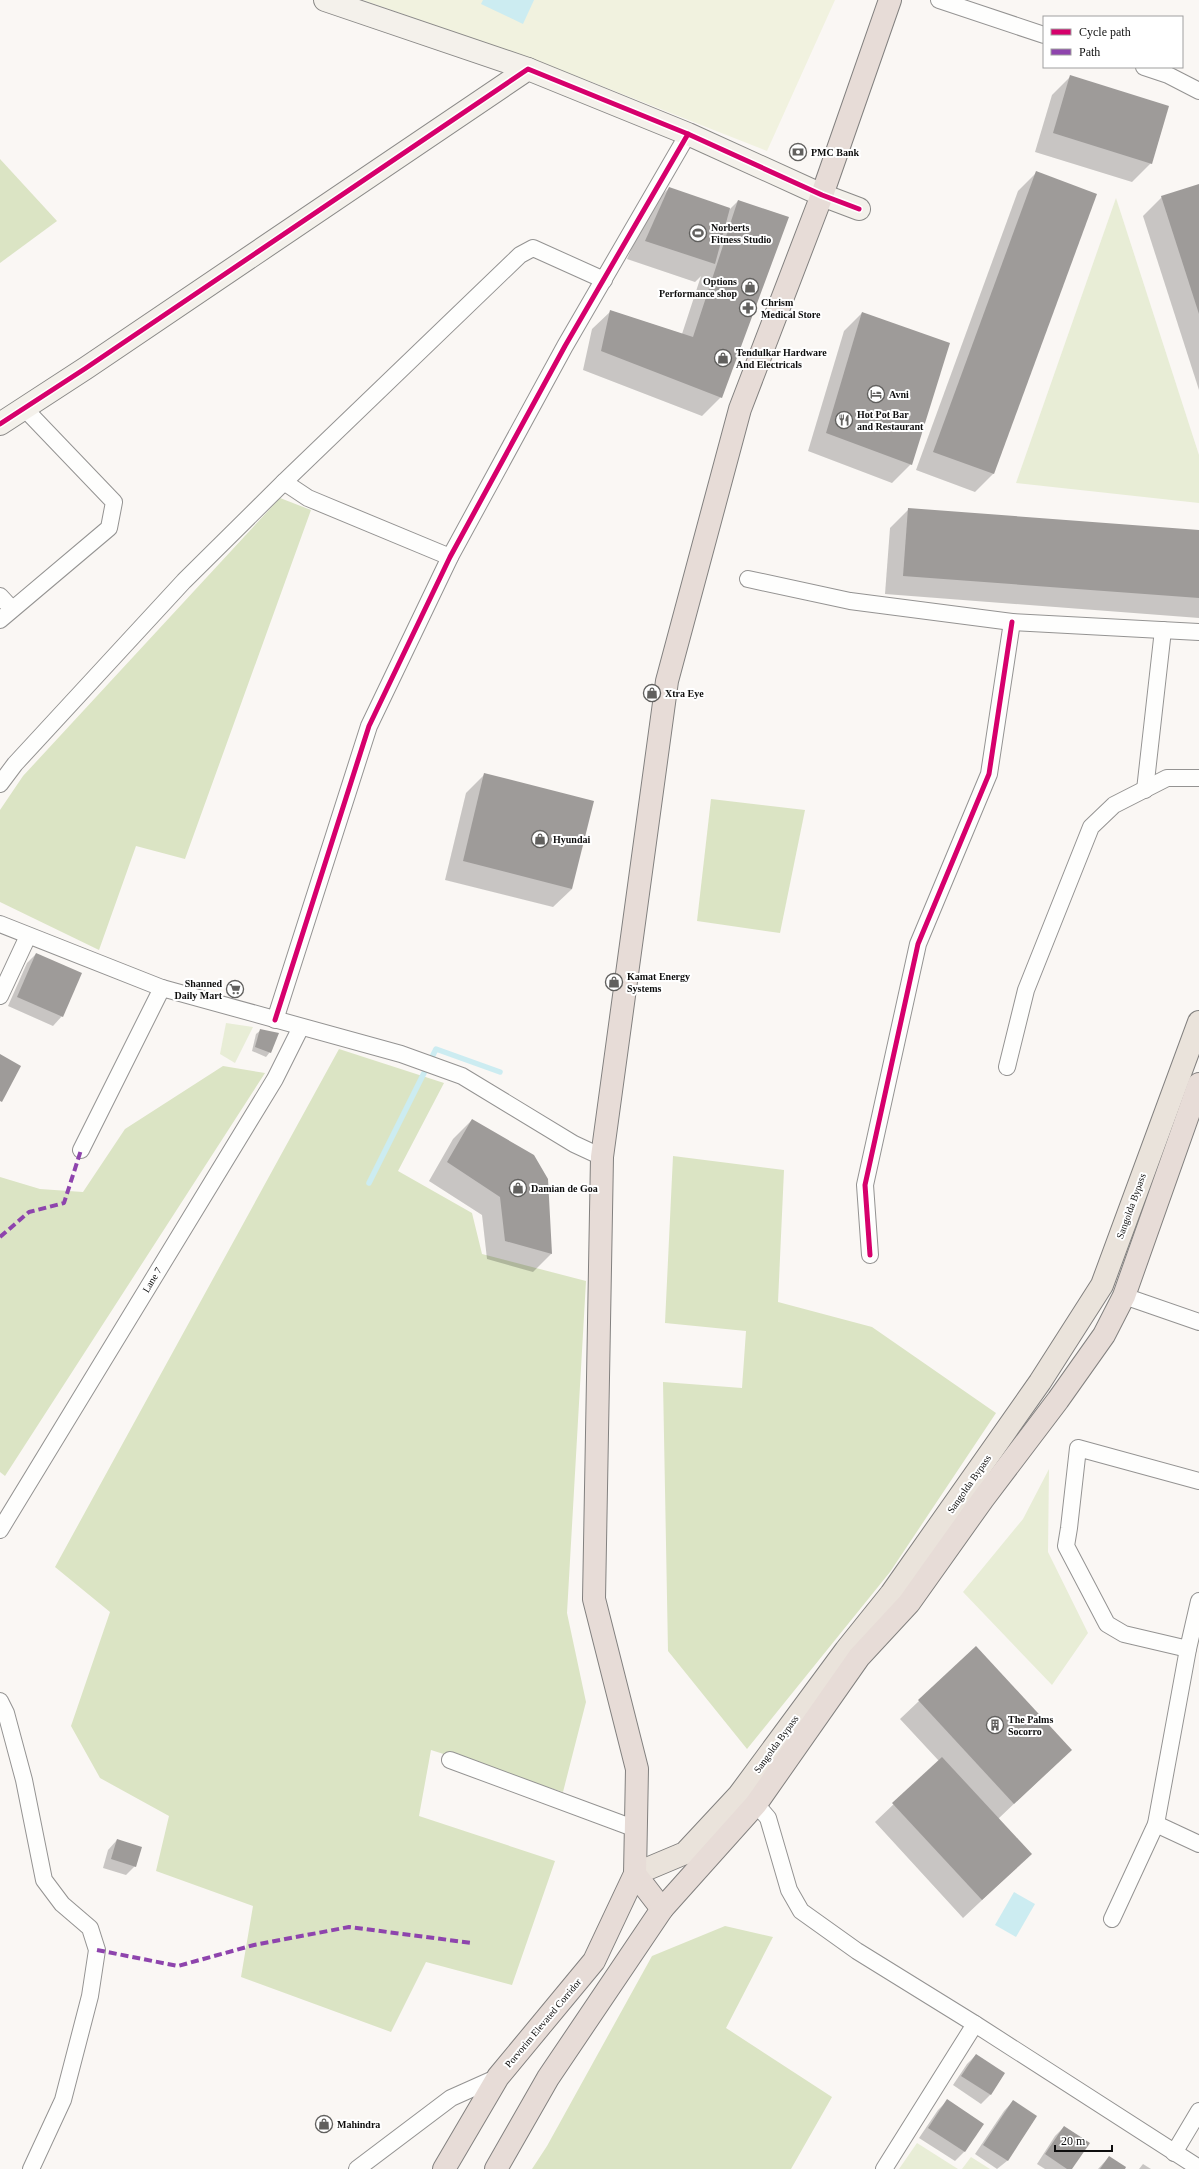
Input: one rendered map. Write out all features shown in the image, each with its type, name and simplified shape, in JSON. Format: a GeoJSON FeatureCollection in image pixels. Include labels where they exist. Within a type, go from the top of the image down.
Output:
{"type":"FeatureCollection","features":[{"type":"Feature","properties":{"kind":"highway"},"geometry":{"type":"LineString","coordinates":[[662,1909],[635,1874],[637,1769],[594,1599],[602,1157],[667,681],[740,409],[822,195],[890,0]]}},
{"type":"Feature","properties":{"kind":"highway","name":"Sangolda Bypass"},"geometry":{"type":"LineString","coordinates":[[496,2169],[548,2078],[662,1909],[756,1804],[859,1657],[910,1603],[983,1498],[1058,1400],[1104,1335],[1124,1296],[1199,1084]]}},
{"type":"Feature","properties":{"kind":"highway","name":"Porvorim Elevated Corridor"},"geometry":{"type":"LineString","coordinates":[[444,2169],[498,2077],[594,1961],[635,1874]]}},
{"type":"Feature","properties":{"kind":"main road","name":"Sangolda Bypass"},"geometry":{"type":"LineString","coordinates":[[635,1874],[685,1853],[739,1795],[846,1650],[891,1594],[1040,1382],[1102,1285],[1199,1022]]}},
{"type":"Feature","properties":{"kind":"street"},"geometry":{"type":"LineString","coordinates":[[325,0],[528,69],[688,134],[822,195],[859,209]]}},
{"type":"Feature","properties":{"kind":"street"},"geometry":{"type":"LineString","coordinates":[[939,0],[1043,35]]}},
{"type":"Feature","properties":{"kind":"street"},"geometry":{"type":"LineString","coordinates":[[1147,68],[1168,74],[1199,91]]}},
{"type":"Feature","properties":{"kind":"street"},"geometry":{"type":"LineString","coordinates":[[0,424],[528,69]]}},
{"type":"Feature","properties":{"kind":"street"},"geometry":{"type":"LineString","coordinates":[[275,1020],[369,726],[450,558],[565,346],[688,134]]}},
{"type":"Feature","properties":{"kind":"street"},"geometry":{"type":"LineString","coordinates":[[0,784],[15,764],[184,581],[284,482],[520,255],[533,248],[604,280]]}},
{"type":"Feature","properties":{"kind":"street"},"geometry":{"type":"LineString","coordinates":[[0,620],[12,608],[108,528],[114,502],[24,408]]}},
{"type":"Feature","properties":{"kind":"street"},"geometry":{"type":"LineString","coordinates":[[284,482],[308,498],[450,558]]}},
{"type":"Feature","properties":{"kind":"street"},"geometry":{"type":"LineString","coordinates":[[748,579],[850,601],[1012,622],[1199,632]]}},
{"type":"Feature","properties":{"kind":"street"},"geometry":{"type":"LineString","coordinates":[[0,596],[12,608]]}},
{"type":"Feature","properties":{"kind":"street"},"geometry":{"type":"LineString","coordinates":[[870,1255],[865,1185],[917,952],[989,774],[1012,622]]}},
{"type":"Feature","properties":{"kind":"street"},"geometry":{"type":"LineString","coordinates":[[1145,790],[1163,630]]}},
{"type":"Feature","properties":{"kind":"street"},"geometry":{"type":"LineString","coordinates":[[1008,1067],[1026,990],[1091,826],[1114,805],[1167,778],[1199,778]]}},
{"type":"Feature","properties":{"kind":"street"},"geometry":{"type":"LineString","coordinates":[[0,924],[162,988],[401,1054],[462,1076],[574,1144],[602,1157]]}},
{"type":"Feature","properties":{"kind":"street"},"geometry":{"type":"LineString","coordinates":[[0,996],[28,936]]}},
{"type":"Feature","properties":{"kind":"street"},"geometry":{"type":"LineString","coordinates":[[81,1150],[162,988]]}},
{"type":"Feature","properties":{"kind":"street","name":"Lane 7"},"geometry":{"type":"LineString","coordinates":[[0,1530],[275,1078],[301,1027]]}},
{"type":"Feature","properties":{"kind":"street"},"geometry":{"type":"LineString","coordinates":[[1124,1296],[1199,1322]]}},
{"type":"Feature","properties":{"kind":"street"},"geometry":{"type":"LineString","coordinates":[[1188,1649],[1124,1634],[1107,1624],[1066,1546],[1078,1448],[1199,1481]]}},
{"type":"Feature","properties":{"kind":"street"},"geometry":{"type":"LineString","coordinates":[[1112,1919],[1156,1824],[1188,1649],[1199,1601]]}},
{"type":"Feature","properties":{"kind":"street"},"geometry":{"type":"LineString","coordinates":[[0,1701],[6,1713],[24,1780],[44,1880],[62,1904],[90,1928],[97,1950],[90,1996],[63,2100],[31,2169]]}},
{"type":"Feature","properties":{"kind":"street"},"geometry":{"type":"LineString","coordinates":[[450,1760],[636,1829]]}},
{"type":"Feature","properties":{"kind":"street"},"geometry":{"type":"LineString","coordinates":[[756,1804],[768,1818],[789,1890],[801,1911],[857,1951],[975,2024],[1199,2168]]}},
{"type":"Feature","properties":{"kind":"street"},"geometry":{"type":"LineString","coordinates":[[1156,1824],[1199,1844]]}},
{"type":"Feature","properties":{"kind":"street"},"geometry":{"type":"LineString","coordinates":[[884,2169],[975,2024]]}},
{"type":"Feature","properties":{"kind":"street"},"geometry":{"type":"LineString","coordinates":[[357,2169],[451,2098],[498,2077]]}},
{"type":"Feature","properties":{"kind":"street"},"geometry":{"type":"LineString","coordinates":[[1174,2153],[1199,2111]]}},
{"type":"Feature","properties":{"kind":"green space"},"geometry":{"type":"Polygon","coordinates":[[[363,0],[835,0],[767,151],[546,64],[363,0]]]}},
{"type":"Feature","properties":{"kind":"green space"},"geometry":{"type":"Polygon","coordinates":[[[0,159],[57,221],[0,263],[0,159]]]}},
{"type":"Feature","properties":{"kind":"green space"},"geometry":{"type":"Polygon","coordinates":[[[1116,198],[1199,455],[1199,503],[1016,483],[1116,198]]]}},
{"type":"Feature","properties":{"kind":"green space"},"geometry":{"type":"Polygon","coordinates":[[[280,498],[311,510],[185,859],[136,846],[99,950],[0,902],[0,810],[23,776],[280,498]]]}},
{"type":"Feature","properties":{"kind":"green space"},"geometry":{"type":"Polygon","coordinates":[[[711,799],[805,810],[780,933],[697,921],[711,799]]]}},
{"type":"Feature","properties":{"kind":"green space"},"geometry":{"type":"Polygon","coordinates":[[[226,1023],[253,1027],[235,1063],[220,1054],[226,1023]]]}},
{"type":"Feature","properties":{"kind":"green space"},"geometry":{"type":"Polygon","coordinates":[[[339,1049],[444,1083],[398,1171],[472,1213],[482,1254],[586,1281],[567,1613],[586,1702],[563,1792],[431,1750],[419,1816],[555,1861],[512,1985],[426,1962],[391,2032],[241,1977],[253,1906],[156,1871],[169,1816],[100,1778],[71,1726],[110,1612],[55,1567],[339,1049]]]}},
{"type":"Feature","properties":{"kind":"green space"},"geometry":{"type":"Polygon","coordinates":[[[223,1066],[265,1073],[5,1476],[0,1472],[0,1177],[40,1189],[83,1192],[125,1129],[223,1066]]]}},
{"type":"Feature","properties":{"kind":"green space"},"geometry":{"type":"Polygon","coordinates":[[[673,1156],[784,1170],[778,1302],[872,1327],[996,1413],[890,1572],[747,1749],[668,1651],[663,1382],[742,1388],[746,1331],[665,1323],[673,1156]]]}},
{"type":"Feature","properties":{"kind":"green space"},"geometry":{"type":"Polygon","coordinates":[[[1049,1469],[1048,1552],[1088,1633],[1052,1685],[963,1592],[1023,1519],[1049,1469]]]}},
{"type":"Feature","properties":{"kind":"green space"},"geometry":{"type":"Polygon","coordinates":[[[725,1926],[773,1937],[726,2028],[832,2097],[791,2169],[532,2169],[547,2146],[652,1956],[725,1926]]]}},
{"type":"Feature","properties":{"kind":"green space"},"geometry":{"type":"Polygon","coordinates":[[[917,2143],[958,2169],[899,2169],[917,2143]]]}},
{"type":"Feature","properties":{"kind":"green space"},"geometry":{"type":"Polygon","coordinates":[[[971,2157],[990,2169],[962,2169],[971,2157]]]}},
{"type":"Feature","properties":{"kind":"water"},"geometry":{"type":"Polygon","coordinates":[[[483,0],[534,0],[523,24],[481,4],[483,0]]]}},
{"type":"Feature","properties":{"kind":"water"},"geometry":{"type":"Polygon","coordinates":[[[1014,1892],[1035,1904],[1016,1937],[995,1925],[1014,1892]]]}},
{"type":"Feature","properties":{"kind":"building"},"geometry":{"type":"Polygon","coordinates":[[[1070,75],[1169,106],[1152,164],[1053,133],[1070,75]]]}},
{"type":"Feature","properties":{"kind":"building"},"geometry":{"type":"Polygon","coordinates":[[[1036,171],[1097,194],[994,474],[933,452],[1036,171]]]}},
{"type":"Feature","properties":{"kind":"building"},"geometry":{"type":"Polygon","coordinates":[[[1199,184],[1199,314],[1161,196],[1199,184]]]}},
{"type":"Feature","properties":{"kind":"building"},"geometry":{"type":"Polygon","coordinates":[[[669,187],[730,208],[715,264],[645,241],[669,187]]]}},
{"type":"Feature","properties":{"kind":"building"},"geometry":{"type":"Polygon","coordinates":[[[738,200],[789,217],[722,398],[601,351],[610,310],[693,337],[738,200]]]}},
{"type":"Feature","properties":{"kind":"building"},"geometry":{"type":"Polygon","coordinates":[[[862,312],[950,343],[912,465],[826,433],[862,312]]]}},
{"type":"Feature","properties":{"kind":"building"},"geometry":{"type":"Polygon","coordinates":[[[908,508],[1199,530],[1199,598],[903,576],[908,508]]]}},
{"type":"Feature","properties":{"kind":"building"},"geometry":{"type":"Polygon","coordinates":[[[484,773],[594,801],[572,889],[463,861],[484,773]]]}},
{"type":"Feature","properties":{"kind":"building"},"geometry":{"type":"Polygon","coordinates":[[[36,953],[82,973],[63,1017],[17,997],[36,953]]]}},
{"type":"Feature","properties":{"kind":"building"},"geometry":{"type":"Polygon","coordinates":[[[260,1029],[279,1033],[271,1053],[255,1047],[260,1029]]]}},
{"type":"Feature","properties":{"kind":"building"},"geometry":{"type":"Polygon","coordinates":[[[0,1054],[21,1066],[2,1102],[0,1101],[0,1054]]]}},
{"type":"Feature","properties":{"kind":"building","name":"Damian de Goa"},"geometry":{"type":"Polygon","coordinates":[[[472,1119],[534,1155],[548,1179],[552,1254],[505,1241],[500,1197],[447,1162],[472,1119]]]}},
{"type":"Feature","properties":{"kind":"building","name":"The Palms Socorro"},"geometry":{"type":"Polygon","coordinates":[[[976,1646],[1072,1750],[1014,1804],[918,1700],[976,1646]]]}},
{"type":"Feature","properties":{"kind":"building"},"geometry":{"type":"Polygon","coordinates":[[[942,1757],[1032,1854],[982,1900],[892,1803],[942,1757]]]}},
{"type":"Feature","properties":{"kind":"building"},"geometry":{"type":"Polygon","coordinates":[[[117,1839],[142,1847],[136,1867],[111,1859],[117,1839]]]}},
{"type":"Feature","properties":{"kind":"building"},"geometry":{"type":"Polygon","coordinates":[[[976,2054],[1005,2073],[991,2095],[961,2076],[976,2054]]]}},
{"type":"Feature","properties":{"kind":"building"},"geometry":{"type":"Polygon","coordinates":[[[947,2099],[984,2124],[965,2152],[928,2128],[947,2099]]]}},
{"type":"Feature","properties":{"kind":"building"},"geometry":{"type":"Polygon","coordinates":[[[1013,2100],[1037,2116],[1008,2161],[983,2145],[1013,2100]]]}},
{"type":"Feature","properties":{"kind":"building"},"geometry":{"type":"Polygon","coordinates":[[[1064,2126],[1090,2143],[1072,2169],[1067,2169],[1045,2154],[1064,2126]]]}},
{"type":"Feature","properties":{"kind":"building"},"geometry":{"type":"Polygon","coordinates":[[[1109,2156],[1126,2167],[1125,2169],[1100,2169],[1109,2156]]]}},
{"type":"Feature","properties":{"kind":"waterway"},"geometry":{"type":"LineString","coordinates":[[369,1183],[436,1049],[500,1072]]}},
{"type":"Feature","properties":{"kind":"marked path"},"geometry":{"type":"LineString","coordinates":[[0,1237],[29,1212],[64,1203],[81,1150]]}},
{"type":"Feature","properties":{"kind":"marked path"},"geometry":{"type":"LineString","coordinates":[[97,1950],[178,1966],[254,1945],[349,1927],[472,1943]]}},
{"type":"Feature","properties":{"kind":"cycle path"},"geometry":{"type":"LineString","coordinates":[[0,424],[86,368],[528,69],[688,134],[822,195],[859,209]]}},
{"type":"Feature","properties":{"kind":"cycle path"},"geometry":{"type":"LineString","coordinates":[[275,1020],[369,726],[450,557],[565,346],[688,134]]}},
{"type":"Feature","properties":{"kind":"cycle path"},"geometry":{"type":"LineString","coordinates":[[870,1255],[865,1185],[918,944],[989,774],[1012,622]]}},
{"type":"Feature","properties":{"kind":"place","name":"PMC Bank"},"geometry":{"type":"Point","coordinates":[798,152]}},
{"type":"Feature","properties":{"kind":"place","name":"Norberts Fitness Studio"},"geometry":{"type":"Point","coordinates":[698,233]}},
{"type":"Feature","properties":{"kind":"place","name":"Options Performance shop"},"geometry":{"type":"Point","coordinates":[750,287]}},
{"type":"Feature","properties":{"kind":"place","name":"Chrism Medical Store"},"geometry":{"type":"Point","coordinates":[748,308]}},
{"type":"Feature","properties":{"kind":"place","name":"Tendulkar Hardware And Electricals"},"geometry":{"type":"Point","coordinates":[723,358]}},
{"type":"Feature","properties":{"kind":"place","name":"Avni"},"geometry":{"type":"Point","coordinates":[876,394]}},
{"type":"Feature","properties":{"kind":"place","name":"Hot Pot Bar and Restaurant"},"geometry":{"type":"Point","coordinates":[844,420]}},
{"type":"Feature","properties":{"kind":"place","name":"Xtra Eye"},"geometry":{"type":"Point","coordinates":[652,693]}},
{"type":"Feature","properties":{"kind":"place","name":"Hyundai"},"geometry":{"type":"Point","coordinates":[540,839]}},
{"type":"Feature","properties":{"kind":"place","name":"Kamat Energy Systems"},"geometry":{"type":"Point","coordinates":[614,982]}},
{"type":"Feature","properties":{"kind":"place","name":"Shanned Daily Mart"},"geometry":{"type":"Point","coordinates":[235,989]}},
{"type":"Feature","properties":{"kind":"place","name":"Damian de Goa"},"geometry":{"type":"Point","coordinates":[518,1188]}},
{"type":"Feature","properties":{"kind":"place","name":"The Palms Socorro"},"geometry":{"type":"Point","coordinates":[995,1725]}},
{"type":"Feature","properties":{"kind":"place","name":"Mahindra"},"geometry":{"type":"Point","coordinates":[324,2124]}}]}
